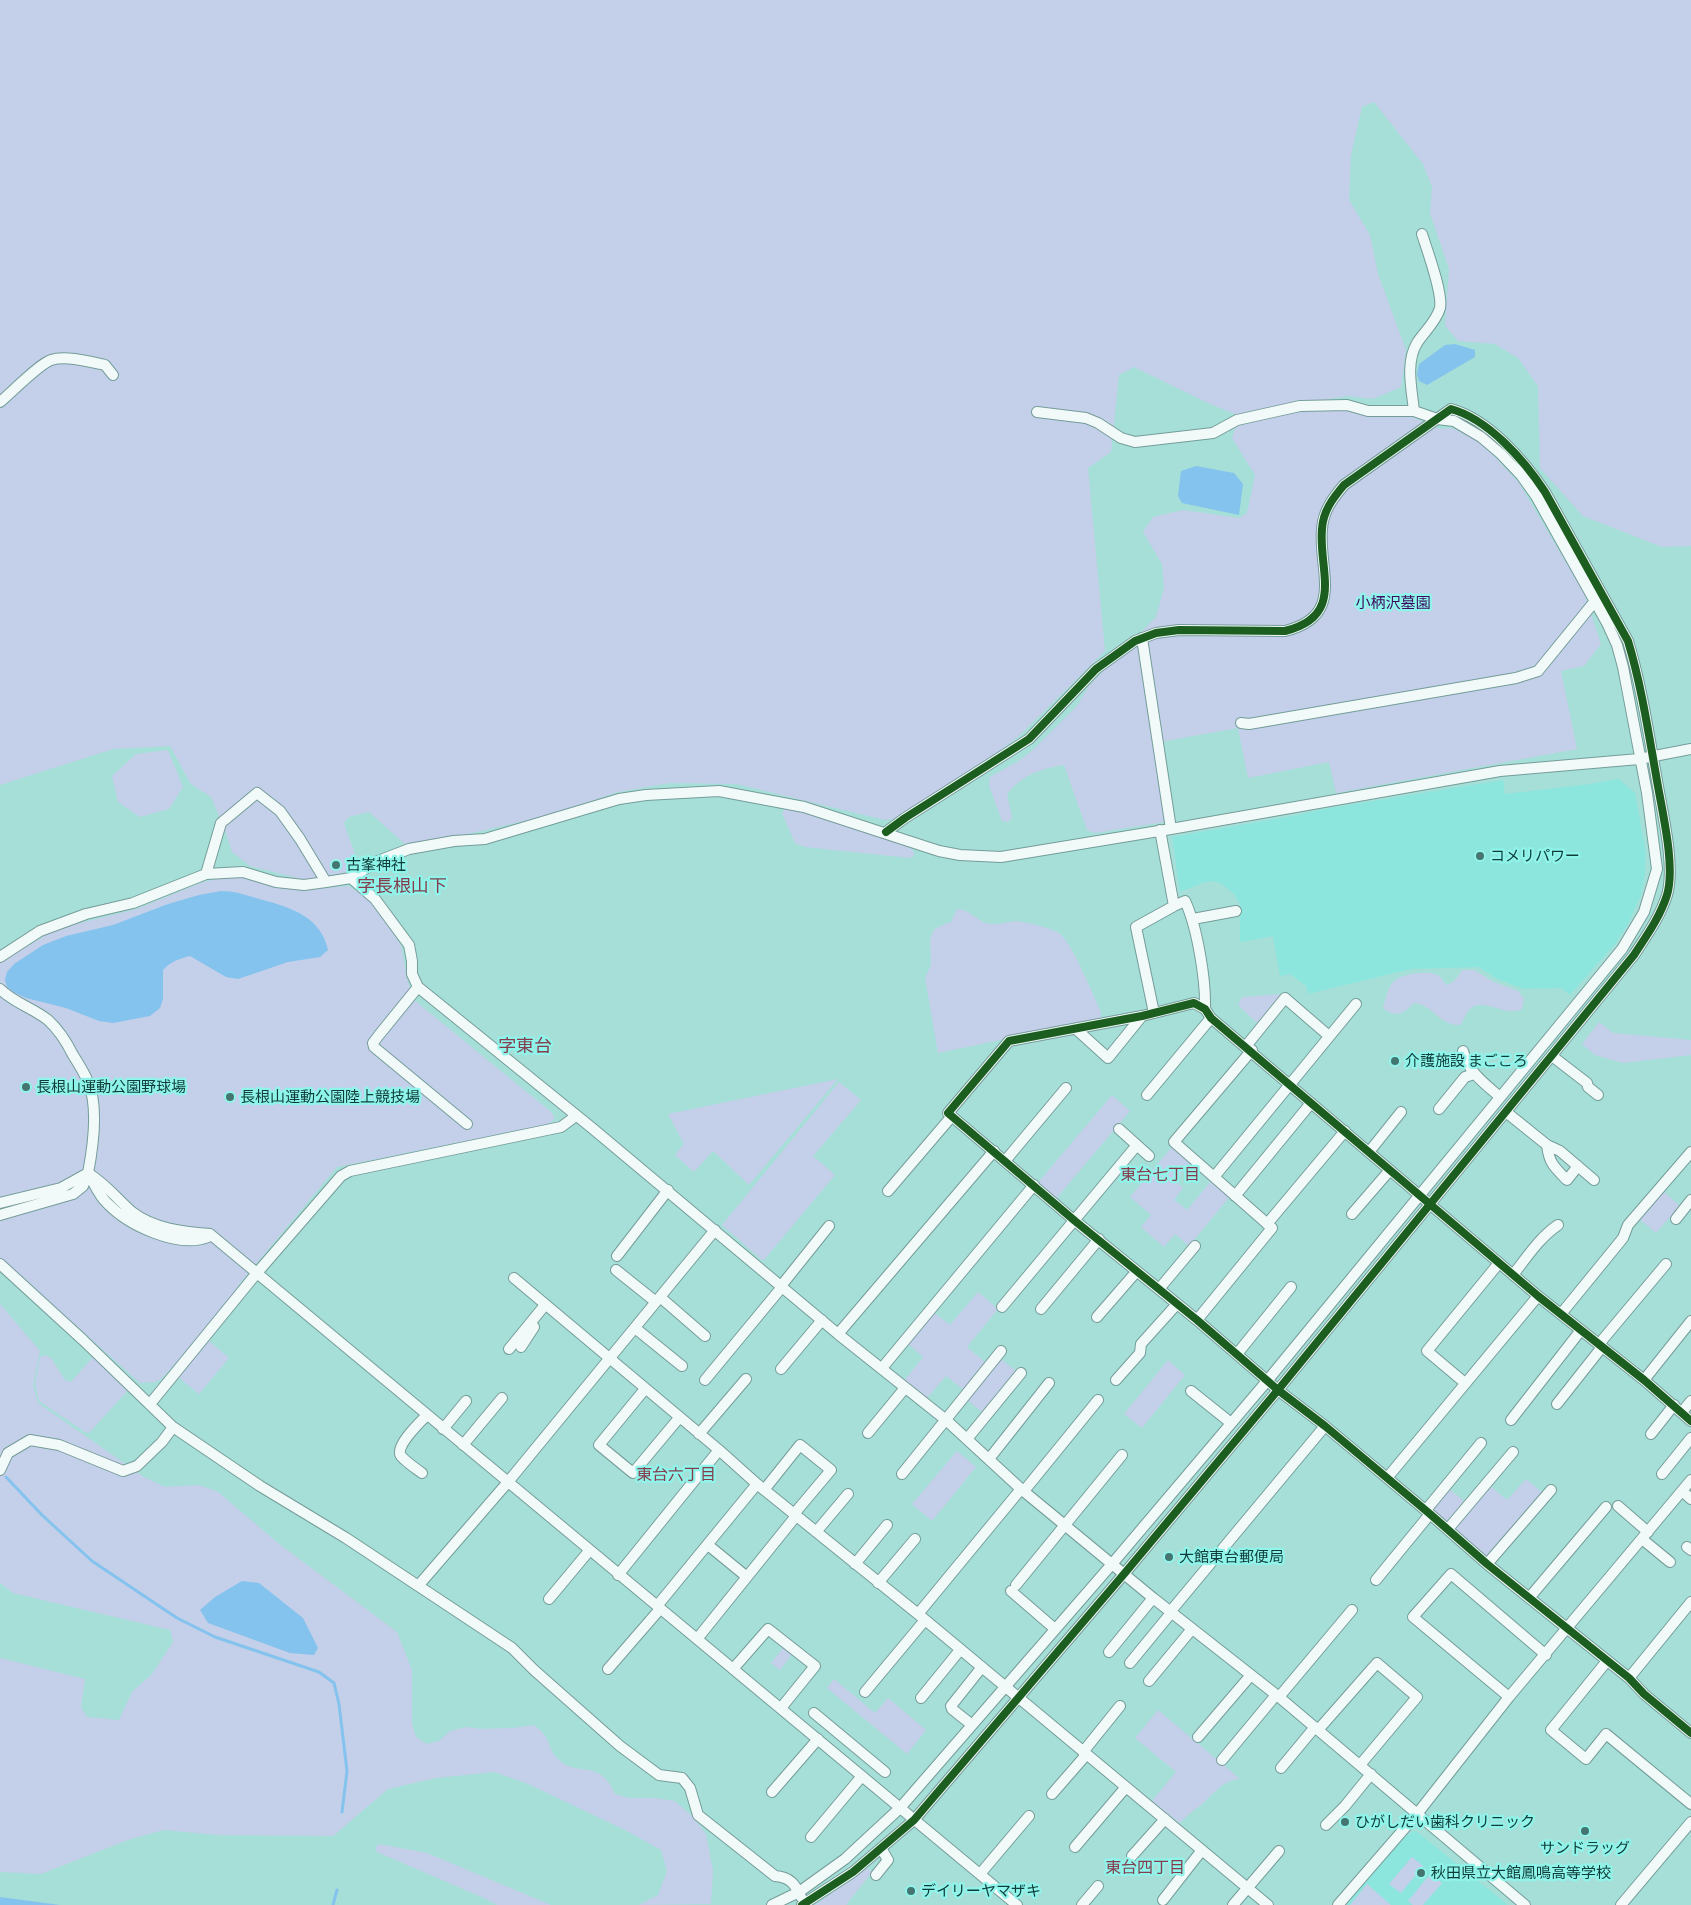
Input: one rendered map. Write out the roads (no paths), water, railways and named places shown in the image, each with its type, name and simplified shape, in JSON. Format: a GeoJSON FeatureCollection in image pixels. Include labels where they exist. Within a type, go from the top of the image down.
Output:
{"type":"FeatureCollection","features":[{"type":"Feature","properties":{"kind":"street"},"geometry":{"type":"LineString","coordinates":[[1414,411],[1410,364],[1416,345],[1432,324],[1440,308],[1440,296],[1422,234]]}},
{"type":"Feature","properties":{"kind":"street"},"geometry":{"type":"LineString","coordinates":[[0,402],[29,376],[51,360],[79,359],[105,365],[113,375]]}},
{"type":"Feature","properties":{"kind":"street"},"geometry":{"type":"LineString","coordinates":[[0,1264],[173,1427],[260,1486],[346,1538],[512,1648],[534,1670],[620,1746],[659,1775],[682,1778],[690,1788],[698,1815],[775,1876],[786,1877],[794,1883],[804,1905],[852,1872],[914,1820],[1278,1390],[1552,1056],[1634,955],[1655,923],[1667,894],[1670,874],[1664,823],[1630,648],[1521,474],[1481,437],[1454,421],[1437,419],[1414,411],[1368,411],[1347,405],[1300,406],[1237,420],[1213,433],[1135,442],[1121,438],[1098,423],[1086,418],[1037,412]]}},
{"type":"Feature","properties":{"kind":"street"},"geometry":{"type":"LineString","coordinates":[[886,832],[1029,739],[1096,669],[1116,653],[1142,638],[1156,633],[1179,630],[1285,631],[1298,628],[1311,620],[1321,605],[1326,590],[1322,530],[1325,512],[1333,498],[1344,485],[1437,419]]}},
{"type":"Feature","properties":{"kind":"street"},"geometry":{"type":"LineString","coordinates":[[1241,723],[1249,724],[1516,678],[1538,671],[1600,598]]}},
{"type":"Feature","properties":{"kind":"street"},"geometry":{"type":"LineString","coordinates":[[772,1905],[799,1892],[845,1859],[900,1808],[1112,1564],[1231,1423],[1622,949],[1644,912],[1656,869],[1647,793],[1639,759],[1624,667],[1600,598]]}},
{"type":"Feature","properties":{"kind":"street"},"geometry":{"type":"LineString","coordinates":[[1142,638],[1171,829]]}},
{"type":"Feature","properties":{"kind":"street"},"geometry":{"type":"LineString","coordinates":[[0,957],[40,931],[86,914],[134,902],[206,874],[243,872],[276,882],[304,885],[351,878],[378,861],[409,849],[454,841],[485,839],[619,800],[646,795],[719,791],[804,807],[886,832],[939,851],[960,855],[1001,857],[1500,771],[1639,759],[1691,749]]}},
{"type":"Feature","properties":{"kind":"street"},"geometry":{"type":"LineString","coordinates":[[206,874],[221,823],[257,794],[280,811],[300,839],[326,882]]}},
{"type":"Feature","properties":{"kind":"street"},"geometry":{"type":"LineString","coordinates":[[1160,830],[1174,906]]}},
{"type":"Feature","properties":{"kind":"street"},"geometry":{"type":"LineString","coordinates":[[351,878],[375,899],[409,945],[412,974],[418,987],[668,1190],[838,1334],[946,1420],[1064,1525],[1152,1598],[1317,1728],[1525,1905]]}},
{"type":"Feature","properties":{"kind":"street"},"geometry":{"type":"LineString","coordinates":[[1154,1013],[1136,927],[1185,901],[1192,919],[1206,993],[1205,1008]]}},
{"type":"Feature","properties":{"kind":"street"},"geometry":{"type":"LineString","coordinates":[[1192,919],[1236,911]]}},
{"type":"Feature","properties":{"kind":"street"},"geometry":{"type":"LineString","coordinates":[[418,987],[373,1043],[374,1047],[467,1124]]}},
{"type":"Feature","properties":{"kind":"street"},"geometry":{"type":"LineString","coordinates":[[0,989],[7,996],[50,1022],[68,1045],[88,1083],[93,1112],[93,1140],[88,1174],[83,1186],[73,1194],[0,1216]]}},
{"type":"Feature","properties":{"kind":"street"},"geometry":{"type":"LineString","coordinates":[[1197,1320],[1272,1228],[1174,1142],[1249,1048],[1285,998],[1329,1036]]}},
{"type":"Feature","properties":{"kind":"street"},"geometry":{"type":"LineString","coordinates":[[1691,1421],[1644,1380],[1513,1275],[1212,1018],[1205,1008],[1194,1003],[1142,1016],[1009,1041],[948,1114],[1197,1320],[1278,1390],[1388,1478],[1487,1564],[1629,1678],[1644,1694],[1691,1733]]}},
{"type":"Feature","properties":{"kind":"street"},"geometry":{"type":"LineString","coordinates":[[1214,1177],[1356,1004]]}},
{"type":"Feature","properties":{"kind":"street"},"geometry":{"type":"LineString","coordinates":[[1076,1029],[1108,1058],[1142,1016]]}},
{"type":"Feature","properties":{"kind":"street"},"geometry":{"type":"LineString","coordinates":[[1147,1095],[1212,1018]]}},
{"type":"Feature","properties":{"kind":"street"},"geometry":{"type":"LineString","coordinates":[[1463,1051],[1465,1061],[1474,1074],[1500,1097]]}},
{"type":"Feature","properties":{"kind":"street"},"geometry":{"type":"LineString","coordinates":[[1552,1056],[1587,1083],[1588,1087],[1598,1095]]}},
{"type":"Feature","properties":{"kind":"street"},"geometry":{"type":"LineString","coordinates":[[1439,1109],[1465,1077],[1474,1074]]}},
{"type":"Feature","properties":{"kind":"street"},"geometry":{"type":"LineString","coordinates":[[1005,1161],[1066,1088]]}},
{"type":"Feature","properties":{"kind":"street"},"geometry":{"type":"LineString","coordinates":[[1236,1196],[1311,1103]]}},
{"type":"Feature","properties":{"kind":"street"},"geometry":{"type":"LineString","coordinates":[[1369,1152],[1401,1112]]}},
{"type":"Feature","properties":{"kind":"street"},"geometry":{"type":"LineString","coordinates":[[1506,1112],[1547,1145],[1560,1151],[1594,1180]]}},
{"type":"Feature","properties":{"kind":"street"},"geometry":{"type":"LineString","coordinates":[[150,1404],[256,1274],[341,1176],[350,1171],[561,1127],[576,1116]]}},
{"type":"Feature","properties":{"kind":"street"},"geometry":{"type":"LineString","coordinates":[[888,1191],[952,1116]]}},
{"type":"Feature","properties":{"kind":"street"},"geometry":{"type":"LineString","coordinates":[[1119,1129],[1149,1156]]}},
{"type":"Feature","properties":{"kind":"street"},"geometry":{"type":"LineString","coordinates":[[1267,1224],[1344,1131]]}},
{"type":"Feature","properties":{"kind":"street"},"geometry":{"type":"LineString","coordinates":[[1002,1307],[1137,1145]]}},
{"type":"Feature","properties":{"kind":"street"},"geometry":{"type":"LineString","coordinates":[[1547,1145],[1549,1159],[1567,1180],[1578,1166]]}},
{"type":"Feature","properties":{"kind":"street"},"geometry":{"type":"LineString","coordinates":[[838,1334],[994,1151]]}},
{"type":"Feature","properties":{"kind":"street"},"geometry":{"type":"LineString","coordinates":[[1561,1314],[1623,1238],[1628,1225],[1691,1152]]}},
{"type":"Feature","properties":{"kind":"street"},"geometry":{"type":"LineString","coordinates":[[1352,1214],[1390,1170]]}},
{"type":"Feature","properties":{"kind":"street"},"geometry":{"type":"LineString","coordinates":[[0,1203],[61,1188],[88,1174]]}},
{"type":"Feature","properties":{"kind":"street"},"geometry":{"type":"LineString","coordinates":[[88,1174],[106,1202],[131,1222],[151,1231],[187,1240],[202,1239],[210,1234],[1017,1905]]}},
{"type":"Feature","properties":{"kind":"street"},"geometry":{"type":"LineString","coordinates":[[882,1368],[1034,1185]]}},
{"type":"Feature","properties":{"kind":"street"},"geometry":{"type":"LineString","coordinates":[[617,1256],[668,1190]]}},
{"type":"Feature","properties":{"kind":"street"},"geometry":{"type":"LineString","coordinates":[[1676,1218],[1691,1200]]}},
{"type":"Feature","properties":{"kind":"street"},"geometry":{"type":"LineString","coordinates":[[1513,1275],[1535,1246],[1548,1232],[1558,1225]]}},
{"type":"Feature","properties":{"kind":"street"},"geometry":{"type":"LineString","coordinates":[[705,1380],[829,1226]]}},
{"type":"Feature","properties":{"kind":"street"},"geometry":{"type":"LineString","coordinates":[[418,1586],[508,1482],[715,1230]]}},
{"type":"Feature","properties":{"kind":"street"},"geometry":{"type":"LineString","coordinates":[[1041,1309],[1099,1239]]}},
{"type":"Feature","properties":{"kind":"street"},"geometry":{"type":"LineString","coordinates":[[1159,1289],[1195,1246]]}},
{"type":"Feature","properties":{"kind":"street"},"geometry":{"type":"LineString","coordinates":[[1466,1383],[1427,1351],[1499,1263]]}},
{"type":"Feature","properties":{"kind":"street"},"geometry":{"type":"LineString","coordinates":[[1557,1404],[1666,1264]]}},
{"type":"Feature","properties":{"kind":"street"},"geometry":{"type":"LineString","coordinates":[[616,1270],[705,1336]]}},
{"type":"Feature","properties":{"kind":"street"},"geometry":{"type":"LineString","coordinates":[[1097,1316],[1137,1271]]}},
{"type":"Feature","properties":{"kind":"street"},"geometry":{"type":"LineString","coordinates":[[514,1278],[719,1450],[760,1487],[921,1617],[1268,1905]]}},
{"type":"Feature","properties":{"kind":"street"},"geometry":{"type":"LineString","coordinates":[[1237,1354],[1291,1287]]}},
{"type":"Feature","properties":{"kind":"street"},"geometry":{"type":"LineString","coordinates":[[1388,1478],[1538,1296]]}},
{"type":"Feature","properties":{"kind":"street"},"geometry":{"type":"LineString","coordinates":[[1116,1380],[1140,1353],[1141,1344],[1177,1304]]}},
{"type":"Feature","properties":{"kind":"street"},"geometry":{"type":"LineString","coordinates":[[520,1347],[547,1306]]}},
{"type":"Feature","properties":{"kind":"street"},"geometry":{"type":"LineString","coordinates":[[508,1349],[547,1306]]}},
{"type":"Feature","properties":{"kind":"street"},"geometry":{"type":"LineString","coordinates":[[781,1370],[822,1320]]}},
{"type":"Feature","properties":{"kind":"street"},"geometry":{"type":"LineString","coordinates":[[1644,1380],[1691,1321]]}},
{"type":"Feature","properties":{"kind":"street"},"geometry":{"type":"LineString","coordinates":[[635,1328],[682,1366]]}},
{"type":"Feature","properties":{"kind":"street"},"geometry":{"type":"LineString","coordinates":[[1511,1420],[1581,1330]]}},
{"type":"Feature","properties":{"kind":"street"},"geometry":{"type":"LineString","coordinates":[[902,1474],[1001,1351]]}},
{"type":"Feature","properties":{"kind":"street"},"geometry":{"type":"LineString","coordinates":[[967,1440],[1021,1373]]}},
{"type":"Feature","properties":{"kind":"street"},"geometry":{"type":"LineString","coordinates":[[699,1434],[746,1379]]}},
{"type":"Feature","properties":{"kind":"street"},"geometry":{"type":"LineString","coordinates":[[989,1459],[1049,1383]]}},
{"type":"Feature","properties":{"kind":"street"},"geometry":{"type":"LineString","coordinates":[[868,1434],[905,1388]]}},
{"type":"Feature","properties":{"kind":"street"},"geometry":{"type":"LineString","coordinates":[[645,1389],[599,1445],[633,1473],[679,1418]]}},
{"type":"Feature","properties":{"kind":"street"},"geometry":{"type":"LineString","coordinates":[[1192,1392],[1231,1423]]}},
{"type":"Feature","properties":{"kind":"street"},"geometry":{"type":"LineString","coordinates":[[463,1445],[502,1398]]}},
{"type":"Feature","properties":{"kind":"street"},"geometry":{"type":"LineString","coordinates":[[865,1692],[921,1617],[1098,1400]]}},
{"type":"Feature","properties":{"kind":"street"},"geometry":{"type":"LineString","coordinates":[[443,1429],[466,1401]]}},
{"type":"Feature","properties":{"kind":"street"},"geometry":{"type":"LineString","coordinates":[[1651,1434],[1678,1409],[1691,1401]]}},
{"type":"Feature","properties":{"kind":"street"},"geometry":{"type":"LineString","coordinates":[[422,1473],[401,1456],[399,1452],[400,1445],[427,1415]]}},
{"type":"Feature","properties":{"kind":"street"},"geometry":{"type":"LineString","coordinates":[[1130,1663],[1325,1426]]}},
{"type":"Feature","properties":{"kind":"street"},"geometry":{"type":"LineString","coordinates":[[0,1470],[8,1453],[30,1440],[59,1445],[123,1470],[138,1466],[162,1442],[173,1427]]}},
{"type":"Feature","properties":{"kind":"street"},"geometry":{"type":"LineString","coordinates":[[1662,1474],[1691,1438]]}},
{"type":"Feature","properties":{"kind":"street"},"geometry":{"type":"LineString","coordinates":[[1376,1580],[1481,1443]]}},
{"type":"Feature","properties":{"kind":"street"},"geometry":{"type":"LineString","coordinates":[[608,1669],[708,1545],[800,1445],[831,1470],[697,1639]]}},
{"type":"Feature","properties":{"kind":"street"},"geometry":{"type":"LineString","coordinates":[[618,1575],[719,1450]]}},
{"type":"Feature","properties":{"kind":"street"},"geometry":{"type":"LineString","coordinates":[[1448,1529],[1513,1452]]}},
{"type":"Feature","properties":{"kind":"street"},"geometry":{"type":"LineString","coordinates":[[1056,1629],[1014,1588],[1122,1455]]}},
{"type":"Feature","properties":{"kind":"street"},"geometry":{"type":"LineString","coordinates":[[1338,1905],[1417,1814],[1509,1697],[1691,1480]]}},
{"type":"Feature","properties":{"kind":"street"},"geometry":{"type":"LineString","coordinates":[[1487,1564],[1551,1490]]}},
{"type":"Feature","properties":{"kind":"street"},"geometry":{"type":"LineString","coordinates":[[1682,1491],[1691,1499]]}},
{"type":"Feature","properties":{"kind":"street"},"geometry":{"type":"LineString","coordinates":[[816,1532],[848,1494]]}},
{"type":"Feature","properties":{"kind":"street"},"geometry":{"type":"LineString","coordinates":[[1618,1506],[1670,1562]]}},
{"type":"Feature","properties":{"kind":"street"},"geometry":{"type":"LineString","coordinates":[[1529,1598],[1606,1507]]}},
{"type":"Feature","properties":{"kind":"street"},"geometry":{"type":"LineString","coordinates":[[855,1564],[887,1525]]}},
{"type":"Feature","properties":{"kind":"street"},"geometry":{"type":"LineString","coordinates":[[878,1582],[915,1539]]}},
{"type":"Feature","properties":{"kind":"street"},"geometry":{"type":"LineString","coordinates":[[708,1545],[747,1577]]}},
{"type":"Feature","properties":{"kind":"street"},"geometry":{"type":"LineString","coordinates":[[550,1599],[589,1551]]}},
{"type":"Feature","properties":{"kind":"street"},"geometry":{"type":"LineString","coordinates":[[1509,1697],[1413,1617],[1452,1574],[1546,1655]]}},
{"type":"Feature","properties":{"kind":"street"},"geometry":{"type":"LineString","coordinates":[[1108,1652],[1152,1598]]}},
{"type":"Feature","properties":{"kind":"street"},"geometry":{"type":"LineString","coordinates":[[1629,1678],[1691,1602]]}},
{"type":"Feature","properties":{"kind":"street"},"geometry":{"type":"LineString","coordinates":[[1222,1760],[1352,1610]]}},
{"type":"Feature","properties":{"kind":"street"},"geometry":{"type":"LineString","coordinates":[[733,1669],[768,1629],[815,1666],[781,1708]]}},
{"type":"Feature","properties":{"kind":"street"},"geometry":{"type":"LineString","coordinates":[[1149,1681],[1192,1629]]}},
{"type":"Feature","properties":{"kind":"street"},"geometry":{"type":"LineString","coordinates":[[921,1698],[960,1650]]}},
{"type":"Feature","properties":{"kind":"street"},"geometry":{"type":"LineString","coordinates":[[1608,1661],[1550,1730],[1586,1759],[1606,1734],[1691,1804]]}},
{"type":"Feature","properties":{"kind":"street"},"geometry":{"type":"LineString","coordinates":[[1281,1768],[1377,1663],[1417,1697],[1360,1765]]}},
{"type":"Feature","properties":{"kind":"street"},"geometry":{"type":"LineString","coordinates":[[972,1725],[952,1709],[951,1706],[982,1668]]}},
{"type":"Feature","properties":{"kind":"street"},"geometry":{"type":"LineString","coordinates":[[1198,1737],[1251,1675]]}},
{"type":"Feature","properties":{"kind":"street"},"geometry":{"type":"LineString","coordinates":[[1052,1794],[1120,1706]]}},
{"type":"Feature","properties":{"kind":"street"},"geometry":{"type":"LineString","coordinates":[[814,1713],[885,1772]]}},
{"type":"Feature","properties":{"kind":"street"},"geometry":{"type":"LineString","coordinates":[[772,1792],[818,1739]]}},
{"type":"Feature","properties":{"kind":"street"},"geometry":{"type":"LineString","coordinates":[[836,1754],[847,1740]]}},
{"type":"Feature","properties":{"kind":"street"},"geometry":{"type":"LineString","coordinates":[[1326,1825],[1345,1806],[1371,1774]]}},
{"type":"Feature","properties":{"kind":"street"},"geometry":{"type":"LineString","coordinates":[[811,1836],[862,1776]]}},
{"type":"Feature","properties":{"kind":"street"},"geometry":{"type":"LineString","coordinates":[[1075,1847],[1126,1787]]}},
{"type":"Feature","properties":{"kind":"street"},"geometry":{"type":"LineString","coordinates":[[980,1874],[1029,1816]]}},
{"type":"Feature","properties":{"kind":"street"},"geometry":{"type":"LineString","coordinates":[[1132,1856],[1165,1819]]}},
{"type":"Feature","properties":{"kind":"street"},"geometry":{"type":"LineString","coordinates":[[1621,1905],[1691,1822]]}},
{"type":"Feature","properties":{"kind":"street"},"geometry":{"type":"LineString","coordinates":[[876,1875],[888,1860],[881,1848]]}},
{"type":"Feature","properties":{"kind":"street"},"geometry":{"type":"LineString","coordinates":[[1164,1900],[1202,1850]]}},
{"type":"Feature","properties":{"kind":"street"},"geometry":{"type":"LineString","coordinates":[[1233,1905],[1279,1851]]}},
{"type":"Feature","properties":{"kind":"street"},"geometry":{"type":"LineString","coordinates":[[1082,1905],[1098,1886]]}},
{"type":"Feature","properties":{"kind":"waterway"},"geometry":{"type":"LineString","coordinates":[[6,1477],[42,1515],[92,1561],[177,1618],[215,1637],[319,1672],[334,1683],[339,1704],[347,1771],[342,1812]]}},
{"type":"Feature","properties":{"kind":"waterway"},"geometry":{"type":"LineString","coordinates":[[333,1905],[337,1890]]}},
{"type":"Feature","properties":{"kind":"place","name":"コメリパワー"},"geometry":{"type":"Point","coordinates":[1480,856]}},
{"type":"Feature","properties":{"kind":"place","name":"古峯神社"},"geometry":{"type":"Point","coordinates":[336,865]}},
{"type":"Feature","properties":{"kind":"place","name":"介護施設 まごころ"},"geometry":{"type":"Point","coordinates":[1395,1061]}},
{"type":"Feature","properties":{"kind":"place","name":"長根山運動公園野球場"},"geometry":{"type":"Point","coordinates":[26,1087]}},
{"type":"Feature","properties":{"kind":"place","name":"長根山運動公園陸上競技場"},"geometry":{"type":"Point","coordinates":[230,1097]}},
{"type":"Feature","properties":{"kind":"place","name":"大館東台郵便局"},"geometry":{"type":"Point","coordinates":[1169,1557]}},
{"type":"Feature","properties":{"kind":"place","name":"ひがしだい歯科クリニック"},"geometry":{"type":"Point","coordinates":[1345,1822]}},
{"type":"Feature","properties":{"kind":"place","name":"サンドラッグ"},"geometry":{"type":"Point","coordinates":[1585,1831]}},
{"type":"Feature","properties":{"kind":"place","name":"秋田県立大館鳳鳴高等学校"},"geometry":{"type":"Point","coordinates":[1421,1873]}},
{"type":"Feature","properties":{"kind":"place","name":"デイリーヤマザキ"},"geometry":{"type":"Point","coordinates":[911,1891]}},
{"type":"Feature","properties":{"kind":"district","name":"字長根山下"},"geometry":{"type":"Point","coordinates":[402,886]}},
{"type":"Feature","properties":{"kind":"district","name":"字東台"},"geometry":{"type":"Point","coordinates":[525,1046]}},
{"type":"Feature","properties":{"kind":"district","name":"東台七丁目"},"geometry":{"type":"Point","coordinates":[1160,1175]}},
{"type":"Feature","properties":{"kind":"district","name":"東台六丁目"},"geometry":{"type":"Point","coordinates":[676,1475]}},
{"type":"Feature","properties":{"kind":"district","name":"東台四丁目"},"geometry":{"type":"Point","coordinates":[1145,1868]}},
{"type":"Feature","properties":{"kind":"park label","name":"小柄沢墓園"},"geometry":{"type":"Point","coordinates":[1393,603]}}]}
